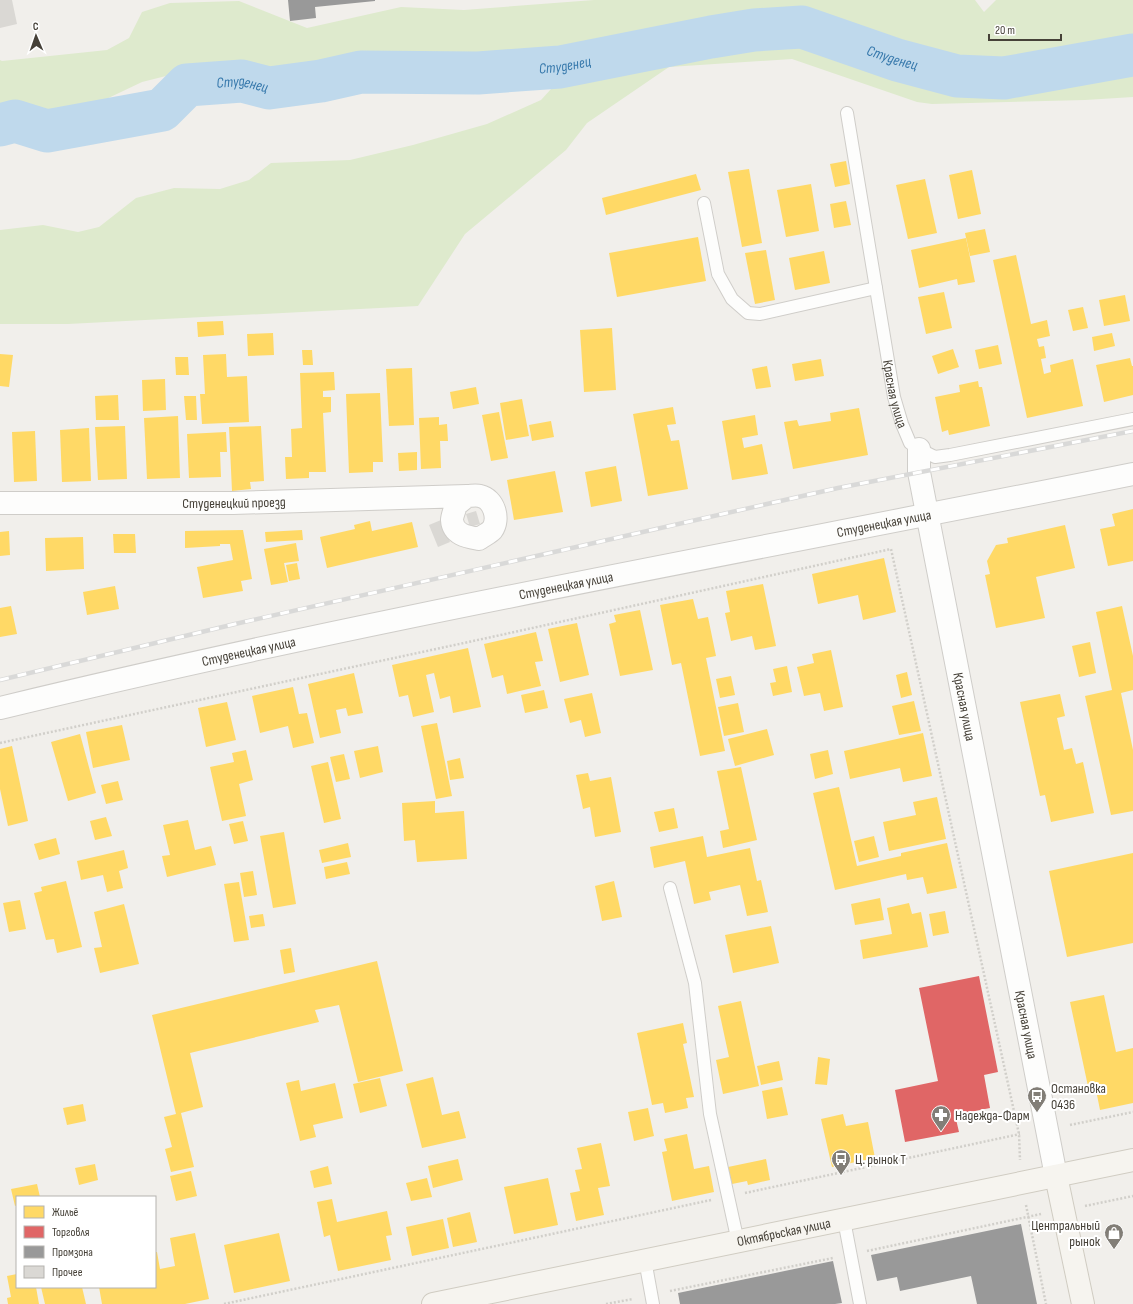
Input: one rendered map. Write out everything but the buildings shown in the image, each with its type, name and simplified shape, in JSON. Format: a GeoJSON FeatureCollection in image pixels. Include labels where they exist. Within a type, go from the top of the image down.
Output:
{"type":"FeatureCollection","features":[{"type":"Feature","properties":{"kind":"main road","name":"Октябрьская улица"},"geometry":{"type":"LineString","coordinates":[[433,1304],[1133,1160]]}},
{"type":"Feature","properties":{"kind":"main road","name":"Красная улица"},"geometry":{"type":"LineString","coordinates":[[1056,1176],[1083,1304]]}},
{"type":"Feature","properties":{"kind":"street","name":"Красная улица"},"geometry":{"type":"LineString","coordinates":[[919,449],[919,472],[1056,1176]]}},
{"type":"Feature","properties":{"kind":"street","name":"Студенецкая улица"},"geometry":{"type":"LineString","coordinates":[[0,708],[141,674],[518,594],[1133,474]]}},
{"type":"Feature","properties":{"kind":"street","name":"Студенецкий проезд"},"geometry":{"type":"LineString","coordinates":[[0,504],[233,503],[467,496]]}},
{"type":"Feature","properties":{"kind":"lane","name":"Красная улица"},"geometry":{"type":"LineString","coordinates":[[848,113],[894,397],[902,424],[910,443],[919,449]]}},
{"type":"Feature","properties":{"kind":"lane"},"geometry":{"type":"LineString","coordinates":[[704,203],[718,274],[732,299],[748,313],[760,314],[876,288]]}},
{"type":"Feature","properties":{"kind":"lane"},"geometry":{"type":"LineString","coordinates":[[919,449],[935,457],[950,455],[1133,419]]}},
{"type":"Feature","properties":{"kind":"lane"},"geometry":{"type":"LineString","coordinates":[[670,888],[695,983],[710,1114],[738,1242]]}},
{"type":"Feature","properties":{"kind":"lane"},"geometry":{"type":"LineString","coordinates":[[844,1220],[860,1304]]}},
{"type":"Feature","properties":{"kind":"lane"},"geometry":{"type":"LineString","coordinates":[[645,1260],[653,1304]]}},
{"type":"Feature","properties":{"kind":"path"},"geometry":{"type":"LineString","coordinates":[[0,743],[479,640],[891,549],[1019,1134],[1022,1183],[1046,1304]]}},
{"type":"Feature","properties":{"kind":"path"},"geometry":{"type":"LineString","coordinates":[[224,1304],[1019,1134],[1133,1112]]}},
{"type":"Feature","properties":{"kind":"green space"},"geometry":{"type":"Polygon","coordinates":[[[594,0],[975,0],[984,12],[996,0],[1133,0],[1133,97],[1085,100],[932,104],[917,102],[792,59],[669,67],[587,123],[566,150],[465,234],[418,306],[68,324],[0,324],[0,230],[43,225],[78,232],[99,227],[136,198],[174,188],[220,189],[249,180],[271,163],[350,160],[413,145],[487,124],[541,100],[562,77],[553,60],[534,53],[297,71],[194,69],[142,82],[100,102],[0,122],[0,60],[107,50],[129,38],[142,12],[170,3],[239,1],[307,28],[401,7],[464,10],[594,0]]]}},
{"type":"Feature","properties":{"kind":"waterway","name":"Студенец"},"geometry":{"type":"LineString","coordinates":[[0,125],[15,121],[47,131],[162,110],[187,85],[242,81],[269,88],[321,81],[361,72],[478,73],[560,67],[711,37],[754,30],[802,27],[897,60],[957,76],[1004,78],[1133,55]]}},
{"type":"Feature","properties":{"kind":"railway"},"geometry":{"type":"LineString","coordinates":[[0,680],[235,624],[838,488],[1133,431]]}},
{"type":"Feature","properties":{"kind":"place","name":"Остановка 0436"},"geometry":{"type":"Point","coordinates":[1037,1113]}},
{"type":"Feature","properties":{"kind":"place","name":"Надежда-Фарм"},"geometry":{"type":"Point","coordinates":[941,1132]}},
{"type":"Feature","properties":{"kind":"place","name":"Ц. рынок Т"},"geometry":{"type":"Point","coordinates":[841,1176]}},
{"type":"Feature","properties":{"kind":"place","name":"Центральный рынок"},"geometry":{"type":"Point","coordinates":[1114,1250]}}]}
